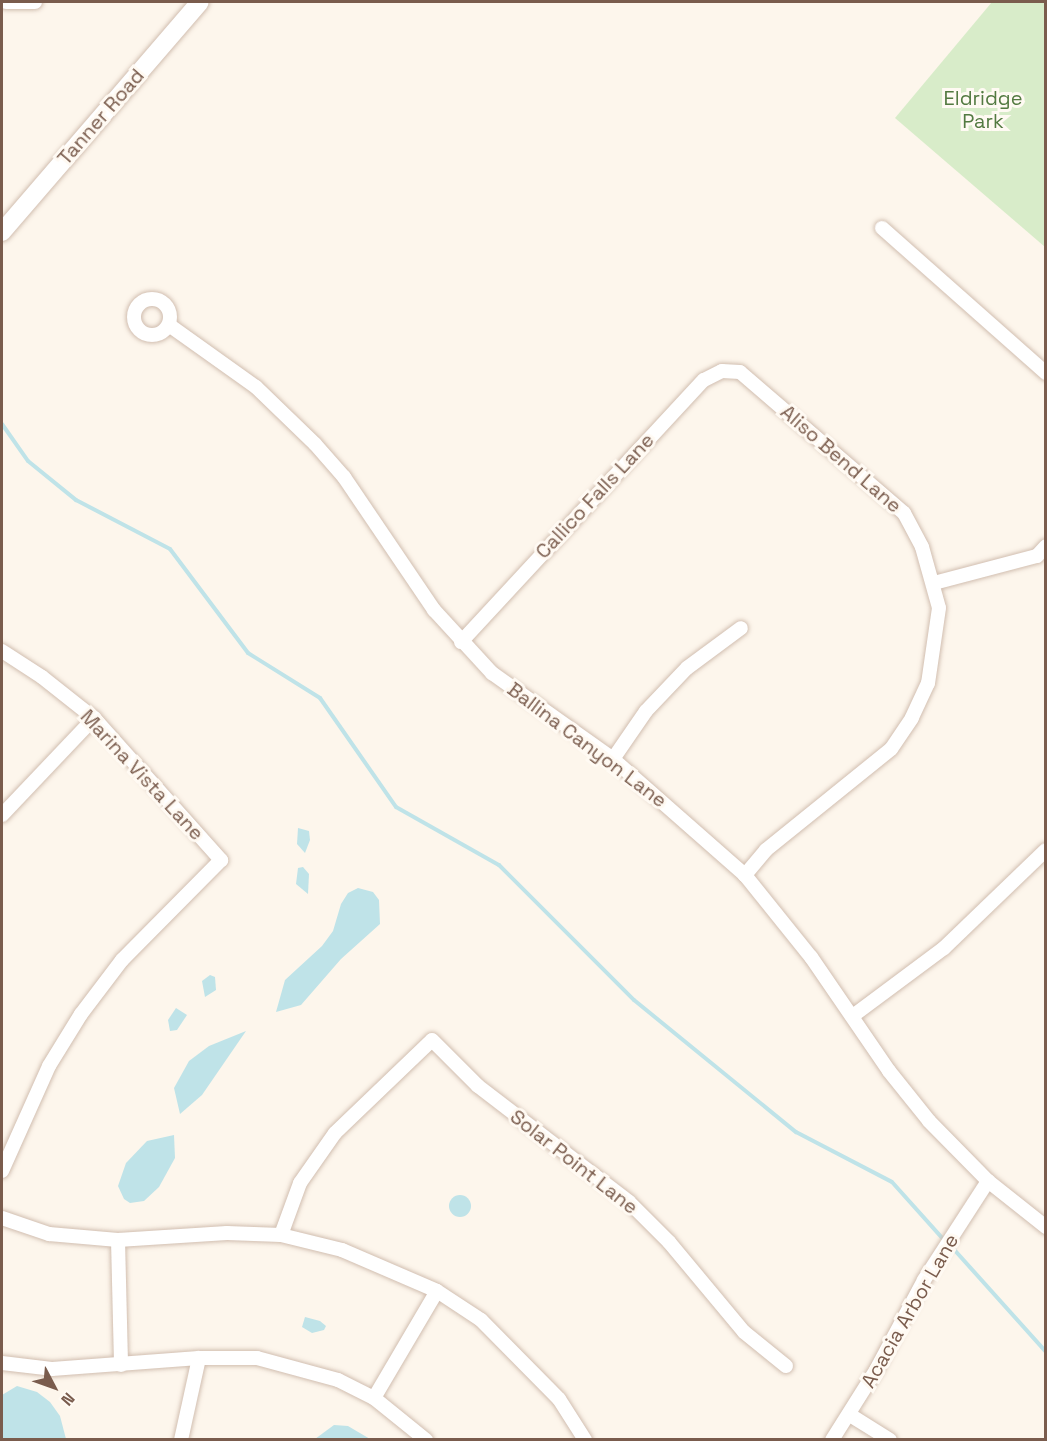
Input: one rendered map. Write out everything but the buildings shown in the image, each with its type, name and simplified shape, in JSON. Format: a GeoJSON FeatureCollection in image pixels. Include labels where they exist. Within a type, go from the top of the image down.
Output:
{"type":"FeatureCollection","features":[{"type":"Feature","properties":{"kind":"main road","name":"Tanner Road"},"geometry":{"type":"LineString","coordinates":[[2,232],[200,2]]}},
{"type":"Feature","properties":{"kind":"street"},"geometry":{"type":"LineString","coordinates":[[6,2],[35,2]]}},
{"type":"Feature","properties":{"kind":"street"},"geometry":{"type":"LineString","coordinates":[[882,228],[1046,373]]}},
{"type":"Feature","properties":{"kind":"street","name":"Ballina Canyon Lane"},"geometry":{"type":"LineString","coordinates":[[169,325],[256,387],[315,444],[344,477],[461,642],[519,695],[613,759],[745,875],[854,1015],[889,1071],[929,1121],[988,1181],[1046,1227]]}},
{"type":"Feature","properties":{"kind":"street","name":"Callico Falls Lane"},"geometry":{"type":"LineString","coordinates":[[461,642],[704,380],[722,370],[740,372]]}},
{"type":"Feature","properties":{"kind":"street","name":"Aliso Bend Lane"},"geometry":{"type":"LineString","coordinates":[[740,372],[904,513],[922,547],[934,583],[939,608],[936,643],[928,682],[912,718],[891,749],[766,850],[745,875]]}},
{"type":"Feature","properties":{"kind":"street"},"geometry":{"type":"LineString","coordinates":[[934,583],[1037,556],[1046,546]]}},
{"type":"Feature","properties":{"kind":"street"},"geometry":{"type":"LineString","coordinates":[[613,759],[646,711],[687,668],[741,628]]}},
{"type":"Feature","properties":{"kind":"street","name":"Marina Vista Lane"},"geometry":{"type":"LineString","coordinates":[[2,651],[42,677],[94,718],[221,860],[122,960],[81,1014],[25,1114],[2,1171]]}},
{"type":"Feature","properties":{"kind":"street"},"geometry":{"type":"LineString","coordinates":[[2,815],[94,718]]}},
{"type":"Feature","properties":{"kind":"street"},"geometry":{"type":"LineString","coordinates":[[854,1015],[944,948],[1046,850]]}},
{"type":"Feature","properties":{"kind":"street","name":"Solar Point Lane"},"geometry":{"type":"LineString","coordinates":[[281,1235],[300,1183],[335,1133],[432,1040],[478,1086],[629,1202],[669,1242],[744,1332],[786,1366]]}},
{"type":"Feature","properties":{"kind":"street","name":"Acacia Arbor Lane"},"geometry":{"type":"LineString","coordinates":[[832,1440],[850,1415],[924,1280],[988,1181]]}},
{"type":"Feature","properties":{"kind":"street"},"geometry":{"type":"LineString","coordinates":[[2,1218],[49,1234],[118,1240],[226,1233],[281,1235],[342,1250],[436,1291],[482,1320],[520,1356],[558,1399],[585,1440]]}},
{"type":"Feature","properties":{"kind":"street"},"geometry":{"type":"LineString","coordinates":[[118,1240],[121,1365]]}},
{"type":"Feature","properties":{"kind":"street"},"geometry":{"type":"LineString","coordinates":[[374,1398],[436,1291]]}},
{"type":"Feature","properties":{"kind":"street"},"geometry":{"type":"LineString","coordinates":[[181,1440],[199,1358]]}},
{"type":"Feature","properties":{"kind":"street"},"geometry":{"type":"LineString","coordinates":[[2,1363],[52,1369],[199,1358],[256,1358],[296,1366],[374,1398],[426,1440]]}},
{"type":"Feature","properties":{"kind":"street"},"geometry":{"type":"LineString","coordinates":[[850,1415],[890,1440]]}},
{"type":"Feature","properties":{"kind":"green space","name":"Eldridge Park"},"geometry":{"type":"Polygon","coordinates":[[[992,2],[1045,2],[1045,247],[895,118],[992,2]]]}},
{"type":"Feature","properties":{"kind":"water"},"geometry":{"type":"Polygon","coordinates":[[[298,828],[309,831],[310,840],[305,853],[297,844],[298,828]]]}},
{"type":"Feature","properties":{"kind":"water"},"geometry":{"type":"Polygon","coordinates":[[[303,867],[309,874],[308,894],[296,884],[298,868],[303,867]]]}},
{"type":"Feature","properties":{"kind":"water"},"geometry":{"type":"Polygon","coordinates":[[[358,888],[373,892],[379,900],[380,924],[341,959],[301,1005],[276,1012],[285,980],[322,946],[333,931],[341,904],[348,893],[358,888]]]}},
{"type":"Feature","properties":{"kind":"water"},"geometry":{"type":"Polygon","coordinates":[[[210,975],[215,977],[216,990],[205,997],[202,981],[210,975]]]}},
{"type":"Feature","properties":{"kind":"water"},"geometry":{"type":"Polygon","coordinates":[[[176,1008],[187,1015],[177,1030],[170,1031],[168,1020],[176,1008]]]}},
{"type":"Feature","properties":{"kind":"water"},"geometry":{"type":"Polygon","coordinates":[[[246,1031],[202,1095],[180,1114],[174,1088],[189,1061],[209,1046],[246,1031]]]}},
{"type":"Feature","properties":{"kind":"water"},"geometry":{"type":"Polygon","coordinates":[[[174,1135],[175,1158],[159,1187],[144,1201],[130,1203],[124,1199],[118,1186],[126,1163],[147,1141],[174,1135]]]}},
{"type":"Feature","properties":{"kind":"water"},"geometry":{"type":"Polygon","coordinates":[[[460,1195],[468,1198],[471,1206],[468,1214],[460,1217],[452,1214],[449,1206],[452,1198],[460,1195]]]}},
{"type":"Feature","properties":{"kind":"water"},"geometry":{"type":"Polygon","coordinates":[[[305,1317],[320,1321],[326,1326],[324,1330],[312,1333],[302,1327],[305,1317]]]}},
{"type":"Feature","properties":{"kind":"water"},"geometry":{"type":"Polygon","coordinates":[[[17,1386],[37,1392],[50,1402],[60,1416],[66,1439],[2,1439],[2,1395],[17,1386]]]}},
{"type":"Feature","properties":{"kind":"water"},"geometry":{"type":"Polygon","coordinates":[[[334,1425],[348,1426],[370,1439],[315,1439],[334,1425]]]}},
{"type":"Feature","properties":{"kind":"waterway"},"geometry":{"type":"LineString","coordinates":[[2,424],[28,461],[76,500],[170,549],[248,653],[320,698],[396,807],[499,865],[634,1000],[796,1132],[892,1182],[944,1240]]}},
{"type":"Feature","properties":{"kind":"waterway"},"geometry":{"type":"LineString","coordinates":[[950,1245],[1046,1352]]}}]}
